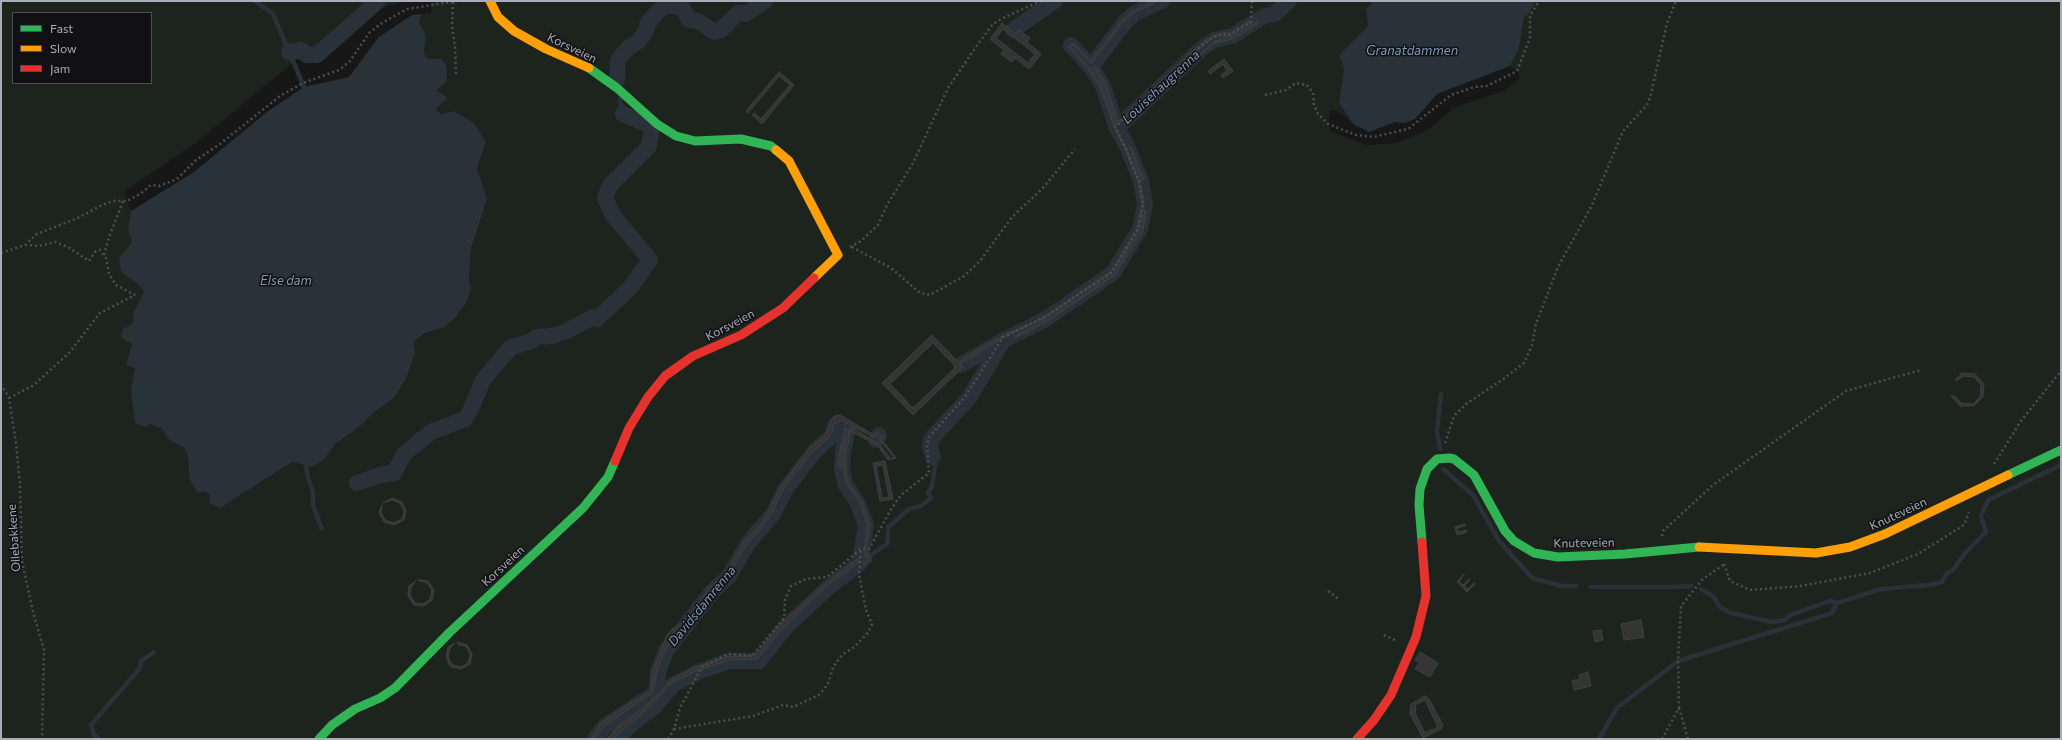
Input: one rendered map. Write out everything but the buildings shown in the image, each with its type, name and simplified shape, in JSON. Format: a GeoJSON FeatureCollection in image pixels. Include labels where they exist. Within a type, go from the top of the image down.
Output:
{"type":"FeatureCollection","features":[{"type":"Feature","properties":{"kind":"street","name":"Korsveien"},"geometry":{"type":"LineString","coordinates":[[319,739],[332,725],[356,709],[380,698],[395,688],[455,627],[583,508],[608,477],[628,428],[648,397],[665,376],[693,356],[741,335],[783,308],[838,255],[789,161],[771,146],[741,139],[695,141],[676,136],[657,124],[617,88],[586,66],[546,49],[514,31],[498,16],[490,1]]}},
{"type":"Feature","properties":{"kind":"street","name":"Knuteveien"},"geometry":{"type":"LineString","coordinates":[[1442,458],[1454,459],[1474,475],[1505,531],[1514,541],[1534,553],[1558,557],[1702,547],[1821,553],[1850,547],[1911,523],[2061,450]]}},
{"type":"Feature","properties":{"kind":"street"},"geometry":{"type":"LineString","coordinates":[[1357,739],[1374,720],[1391,695],[1416,637],[1426,596],[1419,505],[1420,489],[1426,469],[1431,463],[1442,458]]}},
{"type":"Feature","properties":{"kind":"path"},"geometry":{"type":"LineString","coordinates":[[25,245],[37,234],[78,218],[102,205],[113,201],[127,201],[140,194],[151,185],[159,186],[177,179],[196,160],[220,144],[280,96],[303,83],[339,70],[350,61],[369,33],[382,23],[407,9],[435,3],[457,1]]}},
{"type":"Feature","properties":{"kind":"path"},"geometry":{"type":"LineString","coordinates":[[838,255],[861,241],[878,225],[887,205],[913,163],[948,88],[978,44],[994,24],[1002,18],[1041,1]]}},
{"type":"Feature","properties":{"kind":"path"},"geometry":{"type":"LineString","coordinates":[[668,739],[674,728],[680,708],[702,667],[728,654],[752,656],[784,618],[786,600],[792,586],[806,579],[827,577],[861,549],[869,549],[900,496],[929,473],[927,445],[929,437],[965,397],[1003,337],[1045,317],[1112,272],[1138,228],[1143,204],[1139,181],[1125,147],[1114,127],[1200,47],[1213,37],[1222,34],[1230,35],[1251,22],[1252,1]]}},
{"type":"Feature","properties":{"kind":"path"},"geometry":{"type":"LineString","coordinates":[[1265,95],[1286,90],[1296,83],[1307,85],[1313,93],[1314,105],[1318,114],[1328,124],[1356,135],[1373,137],[1408,129],[1451,95],[1474,87],[1487,86],[1517,71],[1530,38],[1530,16],[1539,1]]}},
{"type":"Feature","properties":{"kind":"path"},"geometry":{"type":"LineString","coordinates":[[1442,458],[1448,432],[1454,416],[1466,404],[1524,363],[1532,345],[1536,324],[1558,267],[1592,205],[1623,131],[1647,105],[1650,98],[1667,23],[1676,1]]}},
{"type":"Feature","properties":{"kind":"path"},"geometry":{"type":"LineString","coordinates":[[453,2],[452,26],[455,47],[456,74]]}},
{"type":"Feature","properties":{"kind":"path"},"geometry":{"type":"LineString","coordinates":[[851,247],[891,268],[920,293],[930,295],[964,276],[980,261],[1012,216],[1042,189],[1075,149]]}},
{"type":"Feature","properties":{"kind":"path"},"geometry":{"type":"LineString","coordinates":[[104,255],[108,240],[123,201]]}},
{"type":"Feature","properties":{"kind":"path"},"geometry":{"type":"LineString","coordinates":[[1,253],[25,245],[39,246],[56,242],[68,247],[89,261],[95,252],[100,250],[104,255],[109,274],[116,285],[136,295],[100,313],[69,353],[34,385],[9,398]]}},
{"type":"Feature","properties":{"kind":"path"},"geometry":{"type":"LineString","coordinates":[[1655,551],[1664,532],[1714,486],[1846,391],[1921,370]]}},
{"type":"Feature","properties":{"kind":"path","name":"Ollebakkene"},"geometry":{"type":"LineString","coordinates":[[1,384],[9,398],[20,486],[22,561],[44,650],[42,739]]}},
{"type":"Feature","properties":{"kind":"path"},"geometry":{"type":"LineString","coordinates":[[674,728],[753,716],[783,705],[793,707],[819,695],[828,684],[833,668],[842,655],[868,633],[872,624],[866,610],[859,575],[861,549]]}},
{"type":"Feature","properties":{"kind":"path"},"geometry":{"type":"LineString","coordinates":[[1688,739],[1679,708],[1678,630],[1681,606],[1702,580],[1723,565]]}},
{"type":"Feature","properties":{"kind":"path"},"geometry":{"type":"LineString","coordinates":[[1328,591],[1340,600]]}},
{"type":"Feature","properties":{"kind":"path"},"geometry":{"type":"LineString","coordinates":[[1662,739],[1679,708]]}},
{"type":"Feature","properties":{"kind":"shaded area"},"geometry":{"type":"Polygon","coordinates":[[[1,1],[407,1],[372,10],[322,59],[297,59],[197,142],[124,192],[131,211],[128,229],[132,242],[119,258],[121,272],[138,284],[144,291],[133,314],[133,323],[123,329],[132,344],[126,365],[135,368],[131,389],[150,424],[162,429],[169,440],[185,448],[188,458],[189,478],[210,495],[209,503],[220,508],[292,462],[306,466],[325,459],[335,444],[359,427],[373,413],[394,398],[415,352],[414,342],[423,334],[429,333],[455,318],[466,303],[471,290],[469,279],[471,249],[487,199],[477,168],[486,142],[474,123],[454,111],[441,114],[438,112],[437,93],[441,59],[431,59],[426,57],[424,53],[426,35],[418,23],[421,14],[431,13],[432,1],[1374,1],[1366,9],[1368,26],[1339,55],[1344,68],[1339,103],[1349,119],[1339,112],[1330,110],[1328,124],[1332,132],[1366,145],[1396,143],[1419,134],[1433,126],[1453,108],[1504,91],[1520,78],[1517,71],[1510,66],[1519,48],[1524,17],[1534,4],[1532,1],[2061,1],[2061,739],[1,739],[1,1]]]}},
{"type":"Feature","properties":{"kind":"water","name":"Granatdammen"},"geometry":{"type":"Polygon","coordinates":[[[1374,1],[1532,1],[1534,4],[1528,15],[1524,17],[1519,48],[1510,66],[1437,94],[1415,119],[1405,123],[1395,122],[1369,132],[1353,124],[1339,103],[1344,68],[1339,55],[1368,26],[1366,9],[1374,1]]]}},
{"type":"Feature","properties":{"kind":"water","name":"Else dam"},"geometry":{"type":"Polygon","coordinates":[[[421,14],[419,23],[426,35],[424,53],[426,57],[431,59],[441,59],[446,64],[447,81],[438,89],[437,92],[442,93],[447,98],[437,108],[438,112],[441,114],[454,111],[474,123],[486,142],[477,168],[487,199],[471,249],[469,279],[471,290],[466,303],[455,318],[444,327],[423,334],[414,342],[415,352],[407,376],[394,398],[373,413],[359,427],[335,444],[325,459],[312,467],[292,462],[220,508],[209,503],[210,495],[205,492],[197,492],[189,478],[188,458],[185,448],[169,440],[162,429],[150,424],[145,427],[135,423],[131,389],[135,368],[126,365],[132,344],[121,337],[123,329],[133,323],[133,314],[144,291],[138,284],[121,272],[119,258],[132,242],[128,229],[131,211],[194,172],[267,112],[304,87],[349,77],[379,37],[412,15],[421,14]]]}},
{"type":"Feature","properties":{"kind":"waterway"},"geometry":{"type":"LineString","coordinates":[[255,1],[273,14],[304,87]]}},
{"type":"Feature","properties":{"kind":"waterway"},"geometry":{"type":"LineString","coordinates":[[289,52],[301,50],[307,55],[317,55],[378,1]]}},
{"type":"Feature","properties":{"kind":"waterway"},"geometry":{"type":"LineString","coordinates":[[617,80],[618,60],[628,48],[639,41],[647,30],[647,24],[658,11],[668,5],[682,7],[689,20],[698,21],[714,32],[721,30],[738,13],[746,14],[765,1]]}},
{"type":"Feature","properties":{"kind":"waterway"},"geometry":{"type":"LineString","coordinates":[[1013,30],[1055,1]]}},
{"type":"Feature","properties":{"kind":"waterway"},"geometry":{"type":"LineString","coordinates":[[1091,67],[1125,22],[1135,13],[1162,1]]}},
{"type":"Feature","properties":{"kind":"waterway","name":"Louisehaugrenna"},"geometry":{"type":"LineString","coordinates":[[961,365],[1004,340],[1046,319],[1113,273],[1140,229],[1145,204],[1141,181],[1127,146],[1117,128],[1201,49],[1214,40],[1232,36],[1264,16],[1275,14],[1289,1]]}},
{"type":"Feature","properties":{"kind":"waterway"},"geometry":{"type":"LineString","coordinates":[[1071,45],[1091,67],[1103,86],[1117,128]]}},
{"type":"Feature","properties":{"kind":"waterway"},"geometry":{"type":"LineString","coordinates":[[620,99],[623,114]]}},
{"type":"Feature","properties":{"kind":"waterway"},"geometry":{"type":"LineString","coordinates":[[357,483],[380,475],[394,473],[404,454],[431,432],[465,419],[471,409],[483,380],[511,347],[532,341],[537,337],[552,336],[567,331],[593,317],[597,319],[630,288],[650,260],[612,214],[605,198],[610,185],[649,146],[652,126],[623,114]]}},
{"type":"Feature","properties":{"kind":"waterway"},"geometry":{"type":"LineString","coordinates":[[933,457],[930,447],[931,439],[969,398],[1003,341]]}},
{"type":"Feature","properties":{"kind":"waterway"},"geometry":{"type":"LineString","coordinates":[[1440,449],[1437,431],[1441,394]]}},
{"type":"Feature","properties":{"kind":"waterway","name":"Davidsdamrenna"},"geometry":{"type":"LineString","coordinates":[[595,739],[604,727],[657,692],[658,672],[666,651],[712,592],[729,576],[749,542],[773,514],[785,490],[814,452],[832,436],[835,425]]}},
{"type":"Feature","properties":{"kind":"waterway","name":"Louisehaugrenna"},"geometry":{"type":"LineString","coordinates":[[617,739],[629,726],[653,708],[673,685],[700,671],[729,661],[759,661],[785,628],[829,587],[860,563],[866,524],[857,502],[846,485],[842,470],[843,451],[848,430]]}},
{"type":"Feature","properties":{"kind":"waterway","name":"Davidsdamrenna"},"geometry":{"type":"LineString","coordinates":[[876,440],[879,435]]}},
{"type":"Feature","properties":{"kind":"waterway"},"geometry":{"type":"LineString","coordinates":[[860,563],[888,543],[888,527],[909,509],[921,506],[931,498],[928,492],[932,487],[935,466],[933,457]]}},
{"type":"Feature","properties":{"kind":"waterway"},"geometry":{"type":"LineString","coordinates":[[1599,739],[1617,708],[1678,661],[1832,613],[1837,603],[1881,589],[1930,585],[1942,582],[1947,573],[1953,570],[1965,553],[1986,532],[1981,516],[1988,500],[2061,465]]}},
{"type":"Feature","properties":{"kind":"waterway"},"geometry":{"type":"LineString","coordinates":[[306,466],[313,492],[313,506],[322,529]]}},
{"type":"Feature","properties":{"kind":"waterway"},"geometry":{"type":"LineString","coordinates":[[1444,470],[1473,495],[1499,541],[1532,578],[1561,586],[1576,586]]}},
{"type":"Feature","properties":{"kind":"waterway"},"geometry":{"type":"LineString","coordinates":[[1596,587],[1691,586]]}},
{"type":"Feature","properties":{"kind":"waterway"},"geometry":{"type":"LineString","coordinates":[[1701,589],[1713,596],[1720,607],[1731,613],[1772,622],[1785,620],[1790,615],[1830,601],[1837,603]]}},
{"type":"Feature","properties":{"kind":"waterway"},"geometry":{"type":"LineString","coordinates":[[99,739],[94,735],[91,725],[140,668],[141,661],[154,652]]}},
{"type":"Feature","properties":{"kind":"traffic: fast"},"geometry":{"type":"LineString","coordinates":[[589,68],[617,88],[657,124],[676,136],[695,141],[741,139],[771,146],[776,150]]}},
{"type":"Feature","properties":{"kind":"traffic: fast"},"geometry":{"type":"LineString","coordinates":[[2008,475],[2061,450]]}},
{"type":"Feature","properties":{"kind":"traffic: fast"},"geometry":{"type":"LineString","coordinates":[[1422,542],[1419,505],[1420,489],[1427,469],[1437,459],[1449,458],[1454,459],[1474,475],[1505,531],[1514,541],[1534,553],[1558,557],[1625,554],[1699,547]]}},
{"type":"Feature","properties":{"kind":"traffic: fast"},"geometry":{"type":"LineString","coordinates":[[319,739],[332,725],[355,709],[380,698],[395,688],[450,632],[583,508],[608,477],[615,461]]}},
{"type":"Feature","properties":{"kind":"traffic: slow"},"geometry":{"type":"LineString","coordinates":[[490,1],[498,17],[514,31],[546,49],[589,68]]}},
{"type":"Feature","properties":{"kind":"traffic: slow"},"geometry":{"type":"LineString","coordinates":[[776,150],[789,161],[838,255],[814,278]]}},
{"type":"Feature","properties":{"kind":"traffic: slow"},"geometry":{"type":"LineString","coordinates":[[1699,547],[1816,553],[1850,547],[1885,534],[2008,475]]}},
{"type":"Feature","properties":{"kind":"traffic: jam"},"geometry":{"type":"LineString","coordinates":[[615,461],[629,428],[648,397],[665,376],[693,356],[741,335],[783,308],[814,278]]}},
{"type":"Feature","properties":{"kind":"traffic: jam"},"geometry":{"type":"LineString","coordinates":[[1357,739],[1374,720],[1391,695],[1416,637],[1426,596],[1422,542]]}}]}
